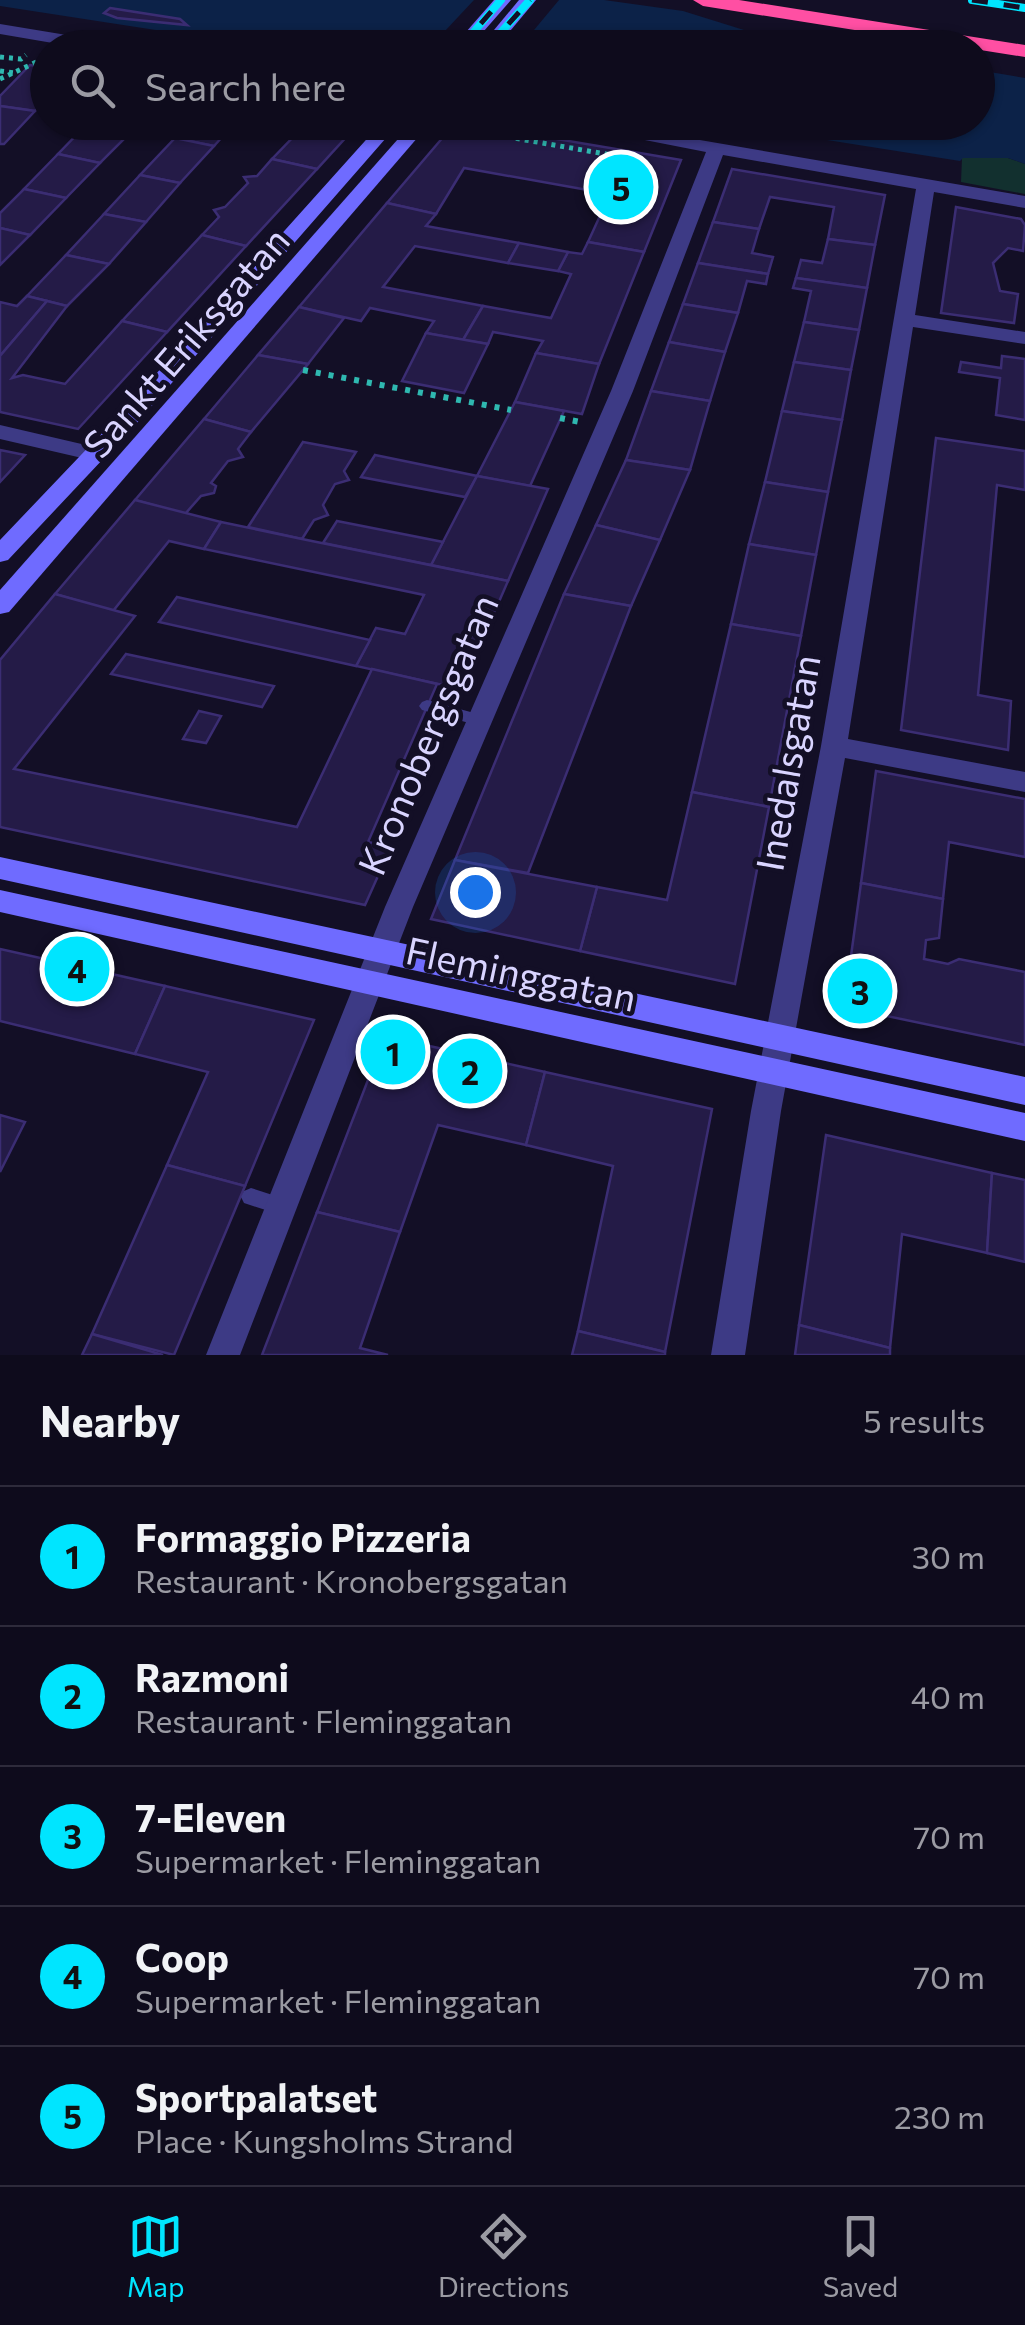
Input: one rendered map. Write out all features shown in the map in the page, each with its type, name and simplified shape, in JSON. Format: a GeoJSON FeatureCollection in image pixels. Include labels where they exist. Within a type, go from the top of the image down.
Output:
{"type":"FeatureCollection","features":[{"type":"Feature","properties":{"kind":"highway"},"geometry":{"type":"LineString","coordinates":[[703,0],[904,30]]}},
{"type":"Feature","properties":{"kind":"highway"},"geometry":{"type":"LineString","coordinates":[[738,0],[917,30]]}},
{"type":"Feature","properties":{"kind":"highway"},"geometry":{"type":"LineString","coordinates":[[995,43],[1025,48]]}},
{"type":"Feature","properties":{"kind":"highway"},"geometry":{"type":"LineString","coordinates":[[995,44],[1025,48]]}},
{"type":"Feature","properties":{"kind":"main road"},"geometry":{"type":"LineString","coordinates":[[476,30],[503,0]]}},
{"type":"Feature","properties":{"kind":"main road"},"geometry":{"type":"LineString","coordinates":[[502,30],[528,0]]}},
{"type":"Feature","properties":{"kind":"main road","name":"Sankt Eriksgatan"},"geometry":{"type":"LineString","coordinates":[[0,554],[95,454],[376,140]]}},
{"type":"Feature","properties":{"kind":"main road","name":"Sankt Eriksgatan"},"geometry":{"type":"LineString","coordinates":[[0,606],[407,140]]}},
{"type":"Feature","properties":{"kind":"main road","name":"Fleminggatan"},"geometry":{"type":"LineString","coordinates":[[0,868],[1025,1091]]}},
{"type":"Feature","properties":{"kind":"main road","name":"Fleminggatan"},"geometry":{"type":"LineString","coordinates":[[0,902],[1025,1127]]}},
{"type":"Feature","properties":{"kind":"street"},"geometry":{"type":"LineString","coordinates":[[0,29],[30,34]]}},
{"type":"Feature","properties":{"kind":"street"},"geometry":{"type":"LineString","coordinates":[[668,140],[1025,202]]}},
{"type":"Feature","properties":{"kind":"street","name":"Kronobergsgatan"},"geometry":{"type":"LineString","coordinates":[[223,1355],[266,1202],[370,982],[622,391],[716,148]]}},
{"type":"Feature","properties":{"kind":"street","name":"Inedalsgatan"},"geometry":{"type":"LineString","coordinates":[[728,1355],[926,184]]}},
{"type":"Feature","properties":{"kind":"street"},"geometry":{"type":"LineString","coordinates":[[904,320],[1025,338]]}},
{"type":"Feature","properties":{"kind":"street"},"geometry":{"type":"LineString","coordinates":[[0,432],[95,454]]}},
{"type":"Feature","properties":{"kind":"street"},"geometry":{"type":"LineString","coordinates":[[834,746],[1025,782]]}},
{"type":"Feature","properties":{"kind":"lane"},"geometry":{"type":"LineString","coordinates":[[427,706],[480,720]]}},
{"type":"Feature","properties":{"kind":"path"},"geometry":{"type":"LineString","coordinates":[[0,79],[30,63]]}},
{"type":"Feature","properties":{"kind":"path"},"geometry":{"type":"LineString","coordinates":[[0,71],[16,74]]}},
{"type":"Feature","properties":{"kind":"path"},"geometry":{"type":"LineString","coordinates":[[525,140],[617,156]]}},
{"type":"Feature","properties":{"kind":"path"},"geometry":{"type":"LineString","coordinates":[[302,370],[511,410]]}},
{"type":"Feature","properties":{"kind":"green space"},"geometry":{"type":"Polygon","coordinates":[[[962,158],[1008,158],[1025,164],[1025,194],[961,182],[962,158]]]}},
{"type":"Feature","properties":{"kind":"water"},"geometry":{"type":"Polygon","coordinates":[[[0,0],[604,0],[683,11],[744,30],[156,30],[0,6],[0,0]]]}},
{"type":"Feature","properties":{"kind":"water"},"geometry":{"type":"Polygon","coordinates":[[[995,73],[1025,78],[1025,164],[1008,158],[960,161],[827,140],[995,140],[995,73]]]}},
{"type":"Feature","properties":{"kind":"pier"},"geometry":{"type":"Polygon","coordinates":[[[474,0],[559,0],[534,30],[446,30],[474,0]]]}},
{"type":"Feature","properties":{"kind":"building"},"geometry":{"type":"Polygon","coordinates":[[[110,8],[180,19],[187,25],[117,18],[104,13],[110,8]]]}},
{"type":"Feature","properties":{"kind":"building"},"geometry":{"type":"Polygon","coordinates":[[[30,65],[30,110],[0,106],[0,96],[30,65]]]}},
{"type":"Feature","properties":{"kind":"building"},"geometry":{"type":"Polygon","coordinates":[[[0,106],[30,110],[30,116],[0,144],[0,106]]]}},
{"type":"Feature","properties":{"kind":"building"},"geometry":{"type":"Polygon","coordinates":[[[72,140],[123,140],[100,163],[58,154],[72,140]]]}},
{"type":"Feature","properties":{"kind":"building"},"geometry":{"type":"Polygon","coordinates":[[[173,140],[214,146],[180,183],[140,175],[173,140]]]}},
{"type":"Feature","properties":{"kind":"building"},"geometry":{"type":"Polygon","coordinates":[[[185,140],[219,140],[214,146],[185,140]]]}},
{"type":"Feature","properties":{"kind":"building"},"geometry":{"type":"Polygon","coordinates":[[[290,140],[344,140],[317,169],[272,159],[290,140]]]}},
{"type":"Feature","properties":{"kind":"building"},"geometry":{"type":"Polygon","coordinates":[[[441,140],[563,140],[681,160],[644,252],[588,242],[610,194],[464,168],[436,214],[387,203],[441,140]]]}},
{"type":"Feature","properties":{"kind":"building"},"geometry":{"type":"Polygon","coordinates":[[[58,154],[100,163],[66,198],[24,189],[58,154]]]}},
{"type":"Feature","properties":{"kind":"building"},"geometry":{"type":"Polygon","coordinates":[[[272,159],[317,169],[246,246],[202,235],[219,217],[214,210],[225,207],[248,183],[244,177],[257,176],[272,159]]]}},
{"type":"Feature","properties":{"kind":"building"},"geometry":{"type":"Polygon","coordinates":[[[732,169],[885,195],[875,245],[828,239],[834,207],[770,197],[759,229],[713,222],[732,169]]]}},
{"type":"Feature","properties":{"kind":"building"},"geometry":{"type":"Polygon","coordinates":[[[140,175],[180,183],[146,222],[104,214],[140,175]]]}},
{"type":"Feature","properties":{"kind":"building"},"geometry":{"type":"Polygon","coordinates":[[[24,189],[66,198],[30,235],[0,228],[0,213],[24,189]]]}},
{"type":"Feature","properties":{"kind":"building"},"geometry":{"type":"Polygon","coordinates":[[[387,203],[436,214],[426,226],[519,243],[508,263],[415,246],[383,287],[483,306],[463,340],[426,333],[434,321],[370,308],[361,321],[299,307],[387,203]]]}},
{"type":"Feature","properties":{"kind":"building"},"geometry":{"type":"Polygon","coordinates":[[[956,207],[1021,219],[1025,225],[1023,251],[1008,248],[993,263],[1000,291],[1018,294],[1014,323],[941,313],[956,207]]]}},
{"type":"Feature","properties":{"kind":"building"},"geometry":{"type":"Polygon","coordinates":[[[104,214],[146,222],[109,264],[66,255],[104,214]]]}},
{"type":"Feature","properties":{"kind":"building"},"geometry":{"type":"Polygon","coordinates":[[[713,222],[759,229],[752,253],[773,257],[768,274],[698,263],[713,222]]]}},
{"type":"Feature","properties":{"kind":"building"},"geometry":{"type":"Polygon","coordinates":[[[0,228],[30,235],[0,265],[0,228]]]}},
{"type":"Feature","properties":{"kind":"building"},"geometry":{"type":"Polygon","coordinates":[[[202,235],[246,246],[167,332],[122,321],[202,235]]]}},
{"type":"Feature","properties":{"kind":"building"},"geometry":{"type":"Polygon","coordinates":[[[828,239],[875,245],[867,288],[796,278],[801,260],[822,263],[828,239]]]}},
{"type":"Feature","properties":{"kind":"building"},"geometry":{"type":"Polygon","coordinates":[[[588,242],[644,252],[599,364],[536,353],[543,341],[493,332],[488,344],[463,340],[483,306],[551,318],[571,274],[558,271],[568,252],[582,254],[588,242]]]}},
{"type":"Feature","properties":{"kind":"building"},"geometry":{"type":"Polygon","coordinates":[[[519,243],[568,252],[558,271],[508,263],[519,243]]]}},
{"type":"Feature","properties":{"kind":"building"},"geometry":{"type":"Polygon","coordinates":[[[66,255],[109,264],[67,306],[27,296],[66,255]]]}},
{"type":"Feature","properties":{"kind":"building"},"geometry":{"type":"Polygon","coordinates":[[[698,263],[768,274],[766,284],[747,281],[738,313],[683,304],[698,263]]]}},
{"type":"Feature","properties":{"kind":"building"},"geometry":{"type":"Polygon","coordinates":[[[796,278],[867,288],[859,330],[804,322],[811,291],[793,288],[796,278]]]}},
{"type":"Feature","properties":{"kind":"building"},"geometry":{"type":"Polygon","coordinates":[[[27,296],[47,301],[0,356],[0,302],[17,306],[27,296]]]}},
{"type":"Feature","properties":{"kind":"building"},"geometry":{"type":"Polygon","coordinates":[[[47,301],[67,306],[12,378],[23,375],[65,384],[122,321],[167,332],[78,429],[0,412],[0,356],[47,301]]]}},
{"type":"Feature","properties":{"kind":"building"},"geometry":{"type":"Polygon","coordinates":[[[683,304],[738,313],[725,352],[669,342],[683,304]]]}},
{"type":"Feature","properties":{"kind":"building"},"geometry":{"type":"Polygon","coordinates":[[[299,307],[344,318],[308,364],[258,355],[299,307]]]}},
{"type":"Feature","properties":{"kind":"building"},"geometry":{"type":"Polygon","coordinates":[[[804,322],[859,330],[851,370],[794,362],[804,322]]]}},
{"type":"Feature","properties":{"kind":"building"},"geometry":{"type":"Polygon","coordinates":[[[426,333],[488,344],[464,393],[402,381],[426,333]]]}},
{"type":"Feature","properties":{"kind":"building"},"geometry":{"type":"Polygon","coordinates":[[[669,342],[725,352],[710,401],[651,391],[669,342]]]}},
{"type":"Feature","properties":{"kind":"building"},"geometry":{"type":"Polygon","coordinates":[[[536,353],[599,364],[582,414],[515,402],[536,353]]]}},
{"type":"Feature","properties":{"kind":"building"},"geometry":{"type":"Polygon","coordinates":[[[258,355],[308,364],[251,432],[204,419],[258,355]]]}},
{"type":"Feature","properties":{"kind":"building"},"geometry":{"type":"Polygon","coordinates":[[[1002,356],[1025,359],[1025,420],[996,415],[1000,378],[959,372],[961,362],[1001,368],[1002,356]]]}},
{"type":"Feature","properties":{"kind":"building"},"geometry":{"type":"Polygon","coordinates":[[[794,362],[851,370],[842,420],[782,411],[794,362]]]}},
{"type":"Feature","properties":{"kind":"building"},"geometry":{"type":"Polygon","coordinates":[[[651,391],[710,401],[690,470],[626,460],[651,391]]]}},
{"type":"Feature","properties":{"kind":"building"},"geometry":{"type":"Polygon","coordinates":[[[515,402],[564,411],[530,486],[477,476],[515,402]]]}},
{"type":"Feature","properties":{"kind":"building"},"geometry":{"type":"Polygon","coordinates":[[[782,411],[842,420],[828,492],[765,482],[782,411]]]}},
{"type":"Feature","properties":{"kind":"building"},"geometry":{"type":"Polygon","coordinates":[[[204,419],[251,432],[238,449],[243,457],[228,461],[211,483],[216,486],[214,493],[201,496],[185,514],[135,500],[204,419]]]}},
{"type":"Feature","properties":{"kind":"building"},"geometry":{"type":"Polygon","coordinates":[[[936,438],[1025,451],[1025,490],[997,485],[978,695],[1011,701],[1008,750],[901,730],[936,438]]]}},
{"type":"Feature","properties":{"kind":"building"},"geometry":{"type":"Polygon","coordinates":[[[303,442],[356,452],[344,471],[349,480],[335,484],[323,505],[328,515],[314,520],[302,539],[248,527],[303,442]]]}},
{"type":"Feature","properties":{"kind":"building"},"geometry":{"type":"Polygon","coordinates":[[[0,450],[25,455],[0,482],[0,450]]]}},
{"type":"Feature","properties":{"kind":"building"},"geometry":{"type":"Polygon","coordinates":[[[375,455],[477,476],[465,497],[361,477],[375,455]]]}},
{"type":"Feature","properties":{"kind":"building"},"geometry":{"type":"Polygon","coordinates":[[[626,460],[690,470],[660,540],[596,525],[626,460]]]}},
{"type":"Feature","properties":{"kind":"building"},"geometry":{"type":"Polygon","coordinates":[[[477,476],[548,489],[508,581],[431,565],[477,476]]]}},
{"type":"Feature","properties":{"kind":"building"},"geometry":{"type":"Polygon","coordinates":[[[765,482],[828,492],[816,555],[749,544],[765,482]]]}},
{"type":"Feature","properties":{"kind":"building"},"geometry":{"type":"Polygon","coordinates":[[[135,500],[221,522],[204,549],[169,541],[113,611],[55,594],[135,500]]]}},
{"type":"Feature","properties":{"kind":"building"},"geometry":{"type":"Polygon","coordinates":[[[337,521],[443,542],[431,565],[323,543],[337,521]]]}},
{"type":"Feature","properties":{"kind":"building"},"geometry":{"type":"Polygon","coordinates":[[[221,522],[508,581],[461,689],[356,666],[376,628],[405,634],[424,595],[204,549],[221,522]]]}},
{"type":"Feature","properties":{"kind":"building"},"geometry":{"type":"Polygon","coordinates":[[[596,525],[660,540],[631,606],[564,594],[596,525]]]}},
{"type":"Feature","properties":{"kind":"building"},"geometry":{"type":"Polygon","coordinates":[[[749,544],[816,555],[801,636],[731,624],[749,544]]]}},
{"type":"Feature","properties":{"kind":"building"},"geometry":{"type":"Polygon","coordinates":[[[55,594],[135,616],[14,769],[297,827],[372,669],[437,684],[368,842],[391,847],[365,905],[0,827],[0,660],[55,594]]]}},
{"type":"Feature","properties":{"kind":"building"},"geometry":{"type":"Polygon","coordinates":[[[564,594],[631,606],[528,873],[455,860],[564,594]]]}},
{"type":"Feature","properties":{"kind":"building"},"geometry":{"type":"Polygon","coordinates":[[[177,597],[370,640],[356,666],[159,622],[177,597]]]}},
{"type":"Feature","properties":{"kind":"building"},"geometry":{"type":"Polygon","coordinates":[[[731,624],[801,636],[769,807],[692,792],[731,624]]]}},
{"type":"Feature","properties":{"kind":"building"},"geometry":{"type":"Polygon","coordinates":[[[126,654],[274,686],[262,707],[111,674],[126,654]]]}},
{"type":"Feature","properties":{"kind":"building"},"geometry":{"type":"Polygon","coordinates":[[[199,711],[221,716],[206,743],[183,739],[199,711]]]}},
{"type":"Feature","properties":{"kind":"building"},"geometry":{"type":"Polygon","coordinates":[[[876,771],[1025,799],[1025,857],[949,842],[943,899],[861,883],[876,771]]]}},
{"type":"Feature","properties":{"kind":"building"},"geometry":{"type":"Polygon","coordinates":[[[692,792],[769,807],[735,984],[580,951],[597,887],[667,900],[692,792]]]}},
{"type":"Feature","properties":{"kind":"building"},"geometry":{"type":"Polygon","coordinates":[[[455,860],[597,887],[580,951],[431,919],[455,860]]]}},
{"type":"Feature","properties":{"kind":"building"},"geometry":{"type":"Polygon","coordinates":[[[861,883],[943,899],[939,938],[926,940],[924,959],[948,964],[959,959],[1025,972],[1025,1045],[844,1007],[861,883]]]}},
{"type":"Feature","properties":{"kind":"building"},"geometry":{"type":"Polygon","coordinates":[[[0,949],[165,986],[135,1054],[0,1021],[0,949]]]}},
{"type":"Feature","properties":{"kind":"building"},"geometry":{"type":"Polygon","coordinates":[[[165,986],[314,1020],[245,1186],[167,1165],[208,1072],[135,1054],[165,986]]]}},
{"type":"Feature","properties":{"kind":"building"},"geometry":{"type":"Polygon","coordinates":[[[385,1036],[545,1072],[526,1145],[438,1125],[400,1232],[317,1212],[385,1036]]]}},
{"type":"Feature","properties":{"kind":"building"},"geometry":{"type":"Polygon","coordinates":[[[545,1072],[712,1109],[665,1352],[578,1331],[613,1166],[526,1145],[545,1072]]]}},
{"type":"Feature","properties":{"kind":"building"},"geometry":{"type":"Polygon","coordinates":[[[0,1115],[25,1122],[0,1172],[0,1115]]]}},
{"type":"Feature","properties":{"kind":"building"},"geometry":{"type":"Polygon","coordinates":[[[826,1135],[992,1173],[987,1253],[902,1234],[890,1348],[799,1325],[826,1135]]]}},
{"type":"Feature","properties":{"kind":"building"},"geometry":{"type":"Polygon","coordinates":[[[167,1165],[245,1186],[174,1355],[92,1334],[167,1165]]]}},
{"type":"Feature","properties":{"kind":"building"},"geometry":{"type":"Polygon","coordinates":[[[992,1173],[1025,1180],[1025,1262],[987,1253],[992,1173]]]}},
{"type":"Feature","properties":{"kind":"building"},"geometry":{"type":"Polygon","coordinates":[[[317,1212],[400,1232],[360,1348],[388,1355],[262,1355],[317,1212]]]}},
{"type":"Feature","properties":{"kind":"building"},"geometry":{"type":"Polygon","coordinates":[[[799,1325],[890,1348],[890,1355],[795,1355],[799,1325]]]}},
{"type":"Feature","properties":{"kind":"building"},"geometry":{"type":"Polygon","coordinates":[[[578,1331],[665,1352],[665,1355],[572,1355],[578,1331]]]}},
{"type":"Feature","properties":{"kind":"building"},"geometry":{"type":"Polygon","coordinates":[[[92,1334],[163,1355],[82,1355],[92,1334]]]}},
{"type":"Feature","properties":{"kind":"railway"},"geometry":{"type":"LineString","coordinates":[[475,30],[501,0]]}},
{"type":"Feature","properties":{"kind":"railway"},"geometry":{"type":"LineString","coordinates":[[503,30],[530,0]]}},
{"type":"Feature","properties":{"kind":"railway"},"geometry":{"type":"LineString","coordinates":[[972,0],[1025,8]]}},
{"type":"Feature","properties":{"kind":"place","name":"Sportpalatset"},"geometry":{"type":"Point","coordinates":[621,187]}},
{"type":"Feature","properties":{"kind":"place","name":"Coop"},"geometry":{"type":"Point","coordinates":[77,969]}},
{"type":"Feature","properties":{"kind":"place","name":"7-Eleven"},"geometry":{"type":"Point","coordinates":[860,991]}},
{"type":"Feature","properties":{"kind":"place","name":"Formaggio Pizzeria"},"geometry":{"type":"Point","coordinates":[393,1052]}},
{"type":"Feature","properties":{"kind":"place","name":"Razmoni"},"geometry":{"type":"Point","coordinates":[470,1071]}}]}
